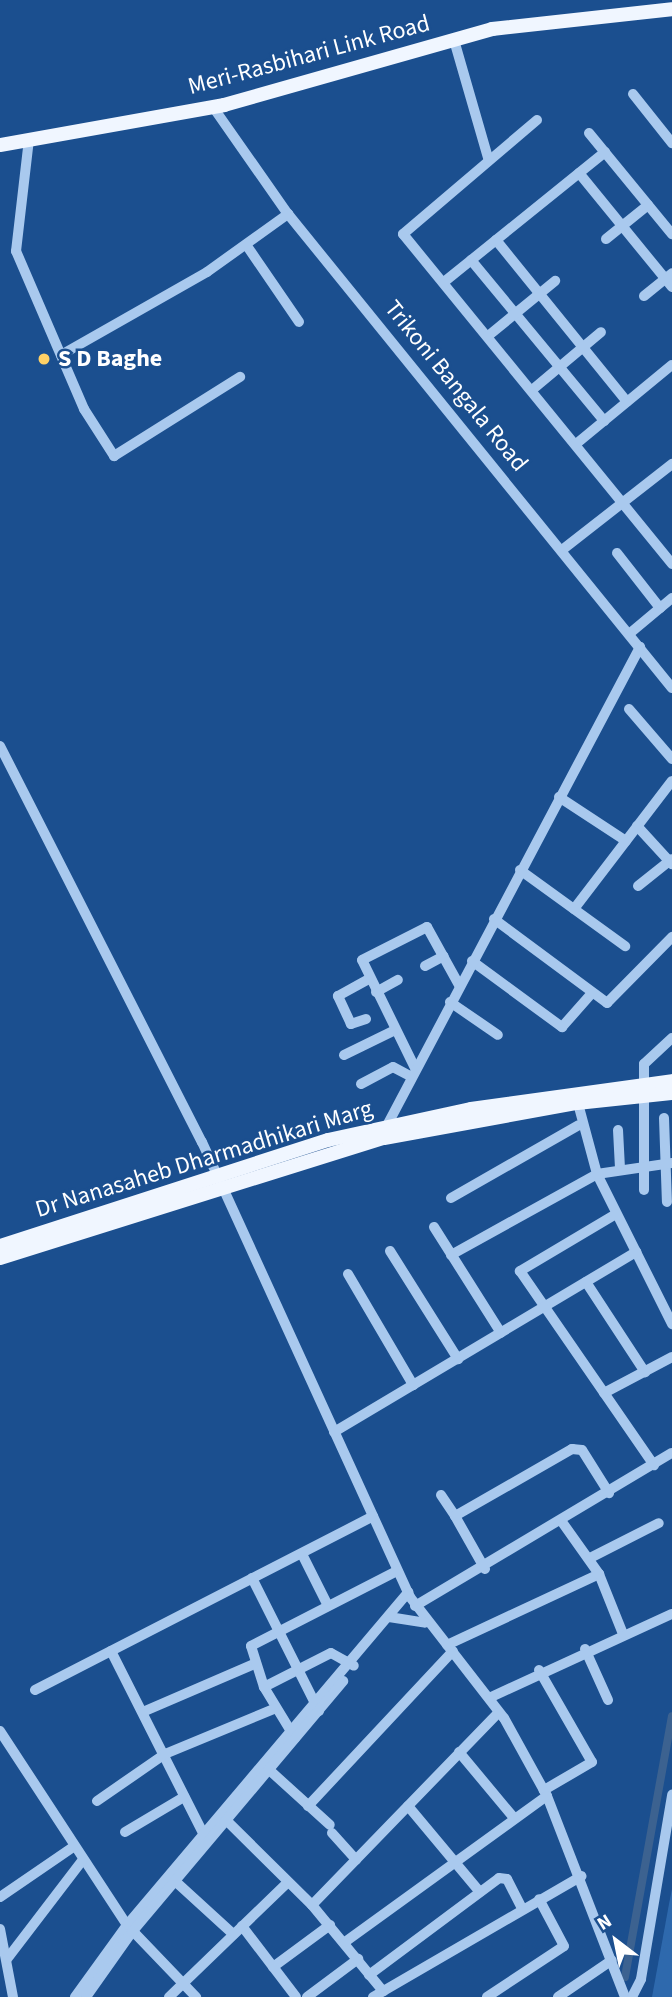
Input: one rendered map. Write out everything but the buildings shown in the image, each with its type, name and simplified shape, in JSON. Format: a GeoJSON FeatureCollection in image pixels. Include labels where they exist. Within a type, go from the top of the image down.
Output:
{"type":"FeatureCollection","features":[{"type":"Feature","properties":{"kind":"main road","name":"Meri-Rasbihari Link Road"},"geometry":{"type":"LineString","coordinates":[[0,145],[213,107],[454,40],[587,15],[672,9]]}},
{"type":"Feature","properties":{"kind":"main road","name":"Dr Nanasaheb Dharmadhikari Marg"},"geometry":{"type":"LineString","coordinates":[[0,1246],[383,1132],[576,1098],[641,1090],[672,1081]]}},
{"type":"Feature","properties":{"kind":"main road","name":"Dr Nanasaheb Dharmadhikari Marg"},"geometry":{"type":"LineString","coordinates":[[641,1090],[672,1093]]}},
{"type":"Feature","properties":{"kind":"main road","name":"Dr Nanasaheb Dharmadhikari Marg"},"geometry":{"type":"LineString","coordinates":[[0,1258],[219,1181]]}},
{"type":"Feature","properties":{"kind":"street"},"geometry":{"type":"LineString","coordinates":[[454,40],[488,158]]}},
{"type":"Feature","properties":{"kind":"street"},"geometry":{"type":"LineString","coordinates":[[633,94],[672,143]]}},
{"type":"Feature","properties":{"kind":"street","name":"Trikoni Bangala Road"},"geometry":{"type":"LineString","coordinates":[[213,107],[288,214],[672,688]]}},
{"type":"Feature","properties":{"kind":"street"},"geometry":{"type":"LineString","coordinates":[[537,120],[403,231],[672,564]]}},
{"type":"Feature","properties":{"kind":"street"},"geometry":{"type":"LineString","coordinates":[[589,133],[672,234]]}},
{"type":"Feature","properties":{"kind":"street"},"geometry":{"type":"LineString","coordinates":[[29,139],[16,251],[84,409],[114,456],[240,377]]}},
{"type":"Feature","properties":{"kind":"street"},"geometry":{"type":"LineString","coordinates":[[444,282],[605,152]]}},
{"type":"Feature","properties":{"kind":"street"},"geometry":{"type":"LineString","coordinates":[[579,173],[670,280],[644,296]]}},
{"type":"Feature","properties":{"kind":"street"},"geometry":{"type":"LineString","coordinates":[[606,239],[648,205]]}},
{"type":"Feature","properties":{"kind":"street"},"geometry":{"type":"LineString","coordinates":[[61,355],[247,246],[288,214]]}},
{"type":"Feature","properties":{"kind":"street"},"geometry":{"type":"LineString","coordinates":[[496,240],[627,402]]}},
{"type":"Feature","properties":{"kind":"street"},"geometry":{"type":"LineString","coordinates":[[247,246],[299,322]]}},
{"type":"Feature","properties":{"kind":"street"},"geometry":{"type":"LineString","coordinates":[[471,260],[604,421]]}},
{"type":"Feature","properties":{"kind":"street"},"geometry":{"type":"LineString","coordinates":[[488,336],[555,281]]}},
{"type":"Feature","properties":{"kind":"street"},"geometry":{"type":"LineString","coordinates":[[532,390],[601,332]]}},
{"type":"Feature","properties":{"kind":"street"},"geometry":{"type":"LineString","coordinates":[[576,444],[672,365]]}},
{"type":"Feature","properties":{"kind":"street"},"geometry":{"type":"LineString","coordinates":[[562,550],[672,464]]}},
{"type":"Feature","properties":{"kind":"street"},"geometry":{"type":"LineString","coordinates":[[617,553],[660,608]]}},
{"type":"Feature","properties":{"kind":"street"},"geometry":{"type":"LineString","coordinates":[[629,634],[672,598]]}},
{"type":"Feature","properties":{"kind":"street"},"geometry":{"type":"LineString","coordinates":[[383,1132],[640,647]]}},
{"type":"Feature","properties":{"kind":"street"},"geometry":{"type":"LineString","coordinates":[[629,709],[672,759]]}},
{"type":"Feature","properties":{"kind":"street"},"geometry":{"type":"LineString","coordinates":[[0,746],[219,1181],[411,1598],[425,1623],[450,1648],[489,1698],[544,1795],[579,1877],[617,1988],[625,1997]]}},
{"type":"Feature","properties":{"kind":"street"},"geometry":{"type":"LineString","coordinates":[[573,909],[672,781]]}},
{"type":"Feature","properties":{"kind":"street"},"geometry":{"type":"LineString","coordinates":[[559,797],[626,841]]}},
{"type":"Feature","properties":{"kind":"street"},"geometry":{"type":"LineString","coordinates":[[637,826],[671,861],[638,886]]}},
{"type":"Feature","properties":{"kind":"street"},"geometry":{"type":"LineString","coordinates":[[520,870],[625,946]]}},
{"type":"Feature","properties":{"kind":"street"},"geometry":{"type":"LineString","coordinates":[[494,919],[592,993],[611,1002],[672,937]]}},
{"type":"Feature","properties":{"kind":"street"},"geometry":{"type":"LineString","coordinates":[[413,1072],[369,979],[363,959],[425,927],[459,985]]}},
{"type":"Feature","properties":{"kind":"street"},"geometry":{"type":"LineString","coordinates":[[425,966],[444,956]]}},
{"type":"Feature","properties":{"kind":"street"},"geometry":{"type":"LineString","coordinates":[[472,961],[562,1027],[592,993]]}},
{"type":"Feature","properties":{"kind":"street"},"geometry":{"type":"LineString","coordinates":[[366,1019],[351,1024],[338,996],[369,979]]}},
{"type":"Feature","properties":{"kind":"street"},"geometry":{"type":"LineString","coordinates":[[376,992],[398,980]]}},
{"type":"Feature","properties":{"kind":"street"},"geometry":{"type":"LineString","coordinates":[[450,1002],[498,1035]]}},
{"type":"Feature","properties":{"kind":"street"},"geometry":{"type":"LineString","coordinates":[[344,1055],[395,1030]]}},
{"type":"Feature","properties":{"kind":"street"},"geometry":{"type":"LineString","coordinates":[[645,1190],[641,1090],[646,1060],[672,1038]]}},
{"type":"Feature","properties":{"kind":"street"},"geometry":{"type":"LineString","coordinates":[[361,1084],[393,1067],[413,1072]]}},
{"type":"Feature","properties":{"kind":"street"},"geometry":{"type":"LineString","coordinates":[[576,1098],[579,1125],[597,1174],[671,1320]]}},
{"type":"Feature","properties":{"kind":"street"},"geometry":{"type":"LineString","coordinates":[[664,1118],[668,1164],[667,1202]]}},
{"type":"Feature","properties":{"kind":"street"},"geometry":{"type":"LineString","coordinates":[[452,1198],[579,1125]]}},
{"type":"Feature","properties":{"kind":"street"},"geometry":{"type":"LineString","coordinates":[[618,1129],[620,1167]]}},
{"type":"Feature","properties":{"kind":"street"},"geometry":{"type":"LineString","coordinates":[[451,1255],[597,1174],[620,1167],[668,1164]]}},
{"type":"Feature","properties":{"kind":"street"},"geometry":{"type":"LineString","coordinates":[[616,1214],[520,1271],[654,1465]]}},
{"type":"Feature","properties":{"kind":"street"},"geometry":{"type":"LineString","coordinates":[[434,1227],[501,1333]]}},
{"type":"Feature","properties":{"kind":"street"},"geometry":{"type":"LineString","coordinates":[[390,1251],[458,1359]]}},
{"type":"Feature","properties":{"kind":"street"},"geometry":{"type":"LineString","coordinates":[[334,1432],[636,1252]]}},
{"type":"Feature","properties":{"kind":"street"},"geometry":{"type":"LineString","coordinates":[[348,1274],[413,1385]]}},
{"type":"Feature","properties":{"kind":"street"},"geometry":{"type":"LineString","coordinates":[[586,1282],[645,1371]]}},
{"type":"Feature","properties":{"kind":"street"},"geometry":{"type":"LineString","coordinates":[[604,1393],[672,1357]]}},
{"type":"Feature","properties":{"kind":"street"},"geometry":{"type":"LineString","coordinates":[[455,1516],[572,1449],[582,1450],[609,1493]]}},
{"type":"Feature","properties":{"kind":"street"},"geometry":{"type":"LineString","coordinates":[[86,1997],[129,1929],[174,1881],[223,1817],[318,1710],[389,1617],[411,1598],[485,1569],[672,1453]]}},
{"type":"Feature","properties":{"kind":"street"},"geometry":{"type":"LineString","coordinates":[[442,1495],[485,1569]]}},
{"type":"Feature","properties":{"kind":"street"},"geometry":{"type":"LineString","coordinates":[[35,1689],[373,1516]]}},
{"type":"Feature","properties":{"kind":"street"},"geometry":{"type":"LineString","coordinates":[[562,1522],[599,1574],[623,1634]]}},
{"type":"Feature","properties":{"kind":"street"},"geometry":{"type":"LineString","coordinates":[[590,1558],[659,1523]]}},
{"type":"Feature","properties":{"kind":"street"},"geometry":{"type":"LineString","coordinates":[[302,1553],[328,1606]]}},
{"type":"Feature","properties":{"kind":"street"},"geometry":{"type":"LineString","coordinates":[[295,1737],[264,1687],[254,1664],[251,1646],[397,1571]]}},
{"type":"Feature","properties":{"kind":"street"},"geometry":{"type":"LineString","coordinates":[[308,1806],[450,1648],[599,1574]]}},
{"type":"Feature","properties":{"kind":"street"},"geometry":{"type":"LineString","coordinates":[[252,1578],[318,1710]]}},
{"type":"Feature","properties":{"kind":"street"},"geometry":{"type":"LineString","coordinates":[[351,1664],[411,1598]]}},
{"type":"Feature","properties":{"kind":"street"},"geometry":{"type":"LineString","coordinates":[[489,1698],[539,1670],[585,1649],[672,1615]]}},
{"type":"Feature","properties":{"kind":"street"},"geometry":{"type":"LineString","coordinates":[[389,1617],[425,1623]]}},
{"type":"Feature","properties":{"kind":"street"},"geometry":{"type":"LineString","coordinates":[[585,1649],[608,1700]]}},
{"type":"Feature","properties":{"kind":"street"},"geometry":{"type":"LineString","coordinates":[[111,1651],[145,1711],[203,1833]]}},
{"type":"Feature","properties":{"kind":"street"},"geometry":{"type":"LineString","coordinates":[[264,1687],[331,1653],[351,1664]]}},
{"type":"Feature","properties":{"kind":"street"},"geometry":{"type":"LineString","coordinates":[[145,1711],[254,1664]]}},
{"type":"Feature","properties":{"kind":"street"},"geometry":{"type":"LineString","coordinates":[[345,1942],[454,1859],[592,1762],[539,1670]]}},
{"type":"Feature","properties":{"kind":"street"},"geometry":{"type":"LineString","coordinates":[[97,1801],[165,1754],[276,1708]]}},
{"type":"Feature","properties":{"kind":"street"},"geometry":{"type":"LineString","coordinates":[[312,1905],[498,1713]]}},
{"type":"Feature","properties":{"kind":"street"},"geometry":{"type":"LineString","coordinates":[[0,1731],[82,1861],[129,1929],[196,1997]]}},
{"type":"Feature","properties":{"kind":"street"},"geometry":{"type":"LineString","coordinates":[[460,1752],[514,1818]]}},
{"type":"Feature","properties":{"kind":"street"},"geometry":{"type":"LineString","coordinates":[[267,1768],[331,1829],[356,1860]]}},
{"type":"Feature","properties":{"kind":"street"},"geometry":{"type":"LineString","coordinates":[[632,1997],[641,1979],[672,1795]]}},
{"type":"Feature","properties":{"kind":"street"},"geometry":{"type":"LineString","coordinates":[[125,1832],[184,1797]]}},
{"type":"Feature","properties":{"kind":"street"},"geometry":{"type":"LineString","coordinates":[[408,1806],[480,1892]]}},
{"type":"Feature","properties":{"kind":"street"},"geometry":{"type":"LineString","coordinates":[[223,1817],[312,1905],[345,1942],[369,1975],[378,1994],[579,1877]]}},
{"type":"Feature","properties":{"kind":"street"},"geometry":{"type":"LineString","coordinates":[[75,1997],[203,1833],[223,1817]]}},
{"type":"Feature","properties":{"kind":"street"},"geometry":{"type":"LineString","coordinates":[[0,1897],[74,1847]]}},
{"type":"Feature","properties":{"kind":"street"},"geometry":{"type":"LineString","coordinates":[[7,1959],[82,1861]]}},
{"type":"Feature","properties":{"kind":"street"},"geometry":{"type":"LineString","coordinates":[[369,1975],[480,1892],[507,1880],[522,1909]]}},
{"type":"Feature","properties":{"kind":"street"},"geometry":{"type":"LineString","coordinates":[[174,1881],[237,1930],[273,1967],[296,1997]]}},
{"type":"Feature","properties":{"kind":"street"},"geometry":{"type":"LineString","coordinates":[[169,1997],[288,1882]]}},
{"type":"Feature","properties":{"kind":"street"},"geometry":{"type":"LineString","coordinates":[[487,1997],[564,1946],[539,1899]]}},
{"type":"Feature","properties":{"kind":"street"},"geometry":{"type":"LineString","coordinates":[[273,1967],[330,1925]]}},
{"type":"Feature","properties":{"kind":"street"},"geometry":{"type":"LineString","coordinates":[[0,1928],[13,1997]]}},
{"type":"Feature","properties":{"kind":"street"},"geometry":{"type":"LineString","coordinates":[[307,1997],[358,1959]]}},
{"type":"Feature","properties":{"kind":"street"},"geometry":{"type":"LineString","coordinates":[[558,1997],[609,1962]]}},
{"type":"Feature","properties":{"kind":"shaded area"},"geometry":{"type":"Polygon","coordinates":[[[672,1889],[672,1997],[652,1997],[669,1904],[672,1889]]]}},
{"type":"Feature","properties":{"kind":"waterway"},"geometry":{"type":"LineString","coordinates":[[625,1977],[672,1716]]}},
{"type":"Feature","properties":{"kind":"place","name":"S D Baghe"},"geometry":{"type":"Point","coordinates":[44,359]}}]}
